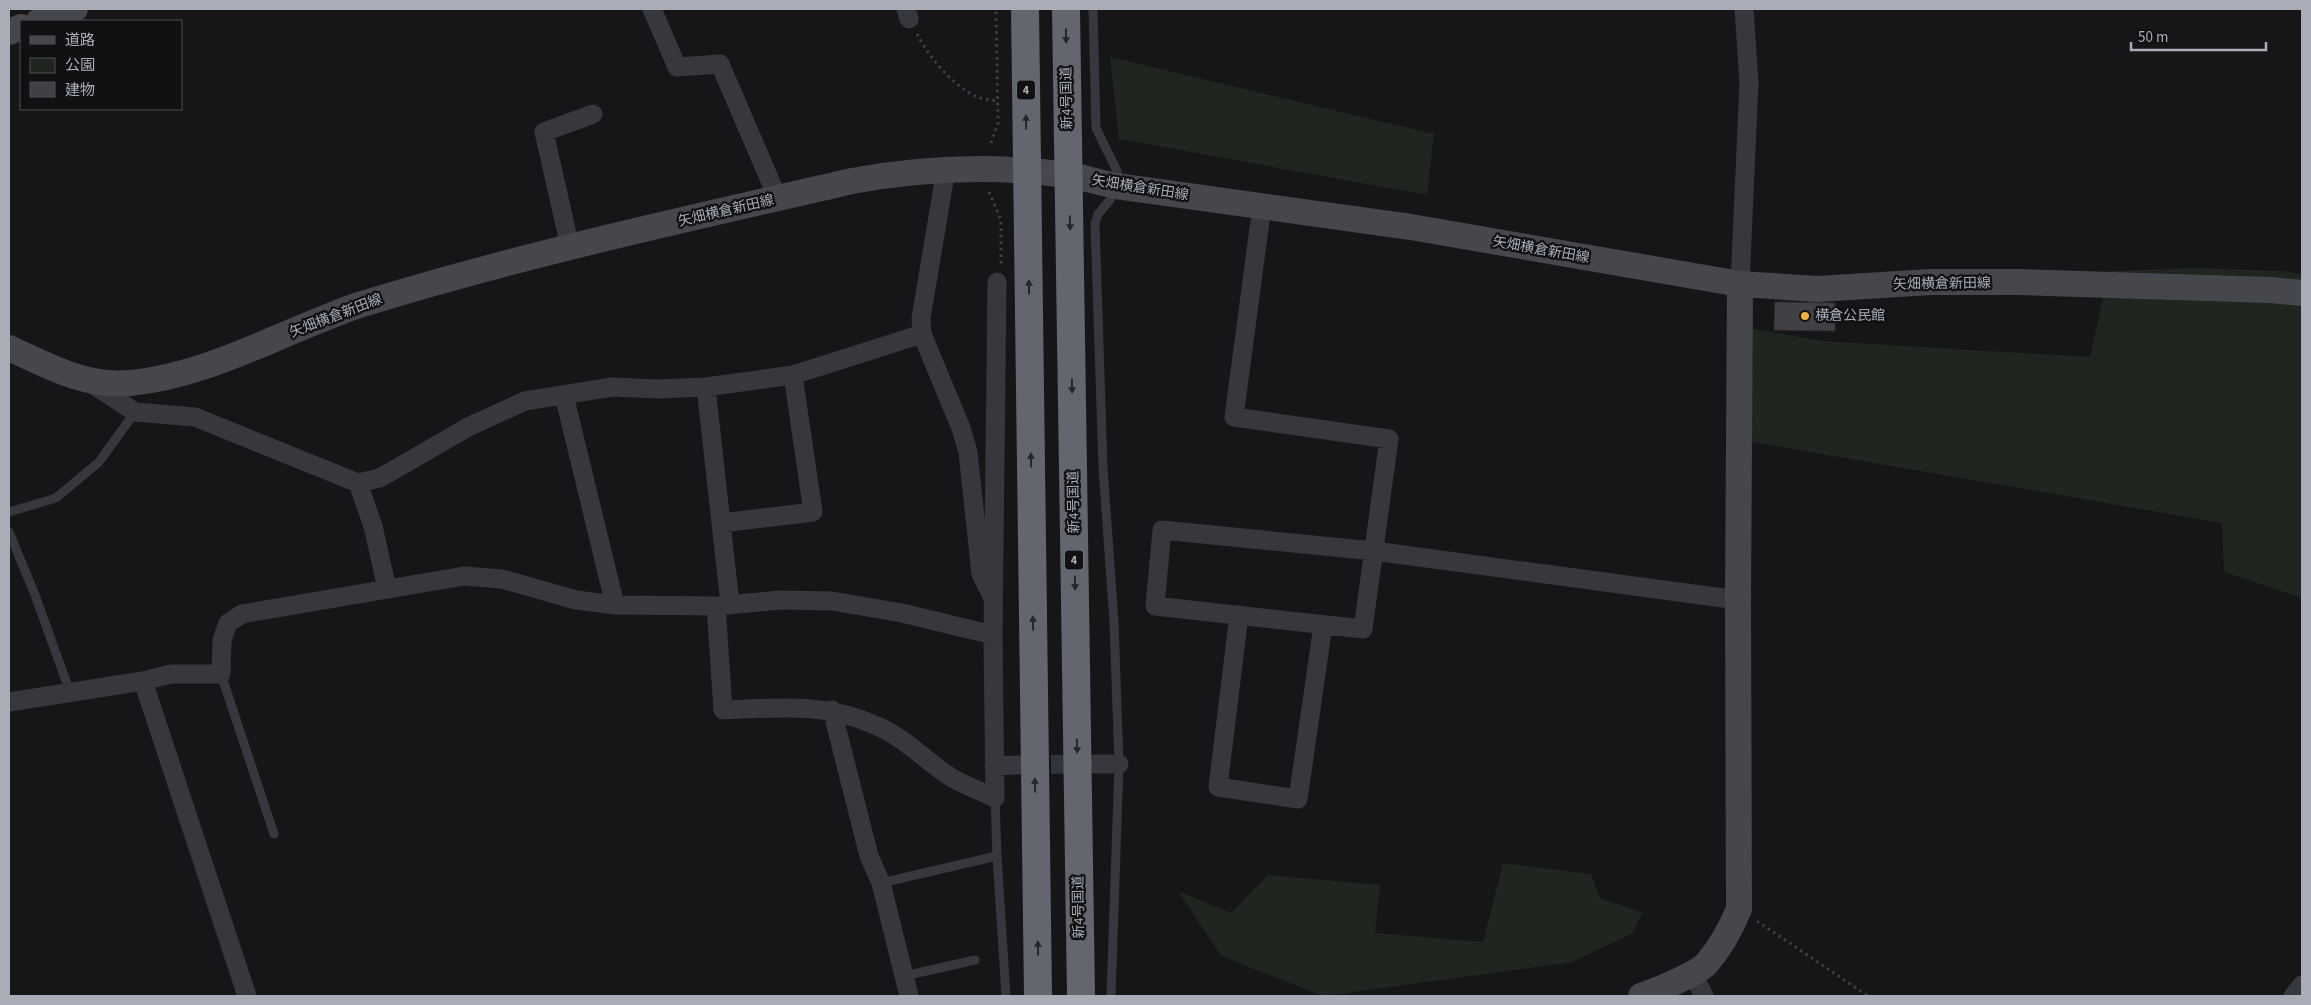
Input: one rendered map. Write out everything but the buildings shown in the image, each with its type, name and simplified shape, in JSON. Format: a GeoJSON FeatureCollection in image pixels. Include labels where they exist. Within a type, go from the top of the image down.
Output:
{"type":"FeatureCollection","features":[{"type":"Feature","properties":{"kind":"highway","name":"4"},"geometry":{"type":"LineString","coordinates":[[1025,9],[1038,996]]}},
{"type":"Feature","properties":{"kind":"highway","name":"新4号国道"},"geometry":{"type":"LineString","coordinates":[[1066,9],[1081,996]]}},
{"type":"Feature","properties":{"kind":"main road"},"geometry":{"type":"LineString","coordinates":[[42,20],[75,9]]}},
{"type":"Feature","properties":{"kind":"main road","name":"矢畑横倉新田線"},"geometry":{"type":"LineString","coordinates":[[9,348],[58,371],[88,382],[130,383],[197,368],[356,306],[454,276],[570,247],[891,174],[946,169],[1027,171],[1069,175],[1116,186],[1411,227],[1740,284],[1817,289],[1931,282],[2020,282],[2270,290],[2302,293]]}},
{"type":"Feature","properties":{"kind":"main road"},"geometry":{"type":"LineString","coordinates":[[1640,996],[1706,965],[1729,931],[1739,909],[1740,284]]}},
{"type":"Feature","properties":{"kind":"street"},"geometry":{"type":"LineString","coordinates":[[652,9],[676,68],[720,64],[778,199]]}},
{"type":"Feature","properties":{"kind":"street"},"geometry":{"type":"LineString","coordinates":[[1740,284],[1749,84],[1744,9]]}},
{"type":"Feature","properties":{"kind":"street"},"geometry":{"type":"LineString","coordinates":[[570,247],[544,132],[593,114]]}},
{"type":"Feature","properties":{"kind":"street"},"geometry":{"type":"LineString","coordinates":[[946,169],[921,318],[922,334],[961,428],[968,452],[980,574],[993,599]]}},
{"type":"Feature","properties":{"kind":"street"},"geometry":{"type":"LineString","coordinates":[[1262,206],[1234,417],[1389,439],[1374,551],[1363,630],[1155,606],[1162,530],[1374,551],[1738,600]]}},
{"type":"Feature","properties":{"kind":"street"},"geometry":{"type":"LineString","coordinates":[[706,387],[721,523],[723,710],[798,707],[832,710],[878,726],[915,749],[948,775],[995,798],[993,599],[997,282]]}},
{"type":"Feature","properties":{"kind":"street"},"geometry":{"type":"LineString","coordinates":[[88,382],[135,412],[195,417],[358,483],[380,478],[468,427],[525,401],[612,387],[659,389],[706,387],[793,375],[922,334]]}},
{"type":"Feature","properties":{"kind":"street"},"geometry":{"type":"LineString","coordinates":[[721,523],[813,512],[793,375]]}},
{"type":"Feature","properties":{"kind":"street"},"geometry":{"type":"LineString","coordinates":[[564,395],[616,605]]}},
{"type":"Feature","properties":{"kind":"street"},"geometry":{"type":"LineString","coordinates":[[358,483],[373,526],[387,589]]}},
{"type":"Feature","properties":{"kind":"street"},"geometry":{"type":"LineString","coordinates":[[9,702],[143,681],[171,674],[221,674],[222,640],[228,622],[242,614],[464,576],[502,579],[576,600],[616,605],[723,605],[780,600],[832,601],[902,613],[993,635]]}},
{"type":"Feature","properties":{"kind":"street"},"geometry":{"type":"LineString","coordinates":[[1239,615],[1218,787],[1298,799],[1323,625]]}},
{"type":"Feature","properties":{"kind":"street"},"geometry":{"type":"LineString","coordinates":[[143,681],[247,996]]}},
{"type":"Feature","properties":{"kind":"street"},"geometry":{"type":"LineString","coordinates":[[832,710],[869,856],[882,883],[909,996]]}},
{"type":"Feature","properties":{"kind":"street"},"geometry":{"type":"LineString","coordinates":[[1096,764],[1119,764]]}},
{"type":"Feature","properties":{"kind":"street"},"geometry":{"type":"LineString","coordinates":[[994,766],[1019,765]]}},
{"type":"Feature","properties":{"kind":"street"},"geometry":{"type":"LineString","coordinates":[[1692,972],[1704,996]]}},
{"type":"Feature","properties":{"kind":"street"},"geometry":{"type":"LineString","coordinates":[[2293,996],[2302,985]]}},
{"type":"Feature","properties":{"kind":"lane"},"geometry":{"type":"LineString","coordinates":[[1093,9],[1096,128],[1117,171],[1116,186],[1110,200],[1098,214],[1095,224],[1103,468],[1114,622],[1119,764],[1111,996]]}},
{"type":"Feature","properties":{"kind":"lane"},"geometry":{"type":"LineString","coordinates":[[9,512],[56,498],[99,462],[135,412]]}},
{"type":"Feature","properties":{"kind":"lane"},"geometry":{"type":"LineString","coordinates":[[9,532],[35,595],[70,692]]}},
{"type":"Feature","properties":{"kind":"lane"},"geometry":{"type":"LineString","coordinates":[[221,674],[274,834]]}},
{"type":"Feature","properties":{"kind":"lane"},"geometry":{"type":"LineString","coordinates":[[995,798],[1006,996]]}},
{"type":"Feature","properties":{"kind":"lane"},"geometry":{"type":"LineString","coordinates":[[882,883],[997,856]]}},
{"type":"Feature","properties":{"kind":"lane"},"geometry":{"type":"LineString","coordinates":[[904,976],[975,960]]}},
{"type":"Feature","properties":{"kind":"path"},"geometry":{"type":"LineString","coordinates":[[991,142],[998,123],[996,9]]}},
{"type":"Feature","properties":{"kind":"path"},"geometry":{"type":"LineString","coordinates":[[908,14],[925,49],[946,75],[976,97],[998,101]]}},
{"type":"Feature","properties":{"kind":"path"},"geometry":{"type":"LineString","coordinates":[[989,192],[1001,220],[1001,271],[997,282]]}},
{"type":"Feature","properties":{"kind":"path"},"geometry":{"type":"LineString","coordinates":[[1739,909],[1868,996]]}},
{"type":"Feature","properties":{"kind":"green space"},"geometry":{"type":"Polygon","coordinates":[[[1110,57],[1434,134],[1427,195],[1119,139],[1110,57]]]}},
{"type":"Feature","properties":{"kind":"green space"},"geometry":{"type":"Polygon","coordinates":[[[2194,268],[2285,271],[2302,274],[2302,598],[2224,572],[2222,523],[1729,438],[1731,325],[1822,341],[2090,357],[2109,271],[2194,268]]]}},
{"type":"Feature","properties":{"kind":"green space"},"geometry":{"type":"Polygon","coordinates":[[[1503,863],[1591,874],[1600,898],[1642,912],[1633,933],[1573,962],[1323,996],[1221,956],[1178,891],[1231,913],[1268,875],[1380,885],[1375,933],[1483,942],[1503,863]]]}},
{"type":"Feature","properties":{"kind":"tunnel"},"geometry":{"type":"LineString","coordinates":[[1023,765],[1088,764]]}},
{"type":"Feature","properties":{"kind":"place","name":"横倉公民館"},"geometry":{"type":"Point","coordinates":[1805,316]}}]}
